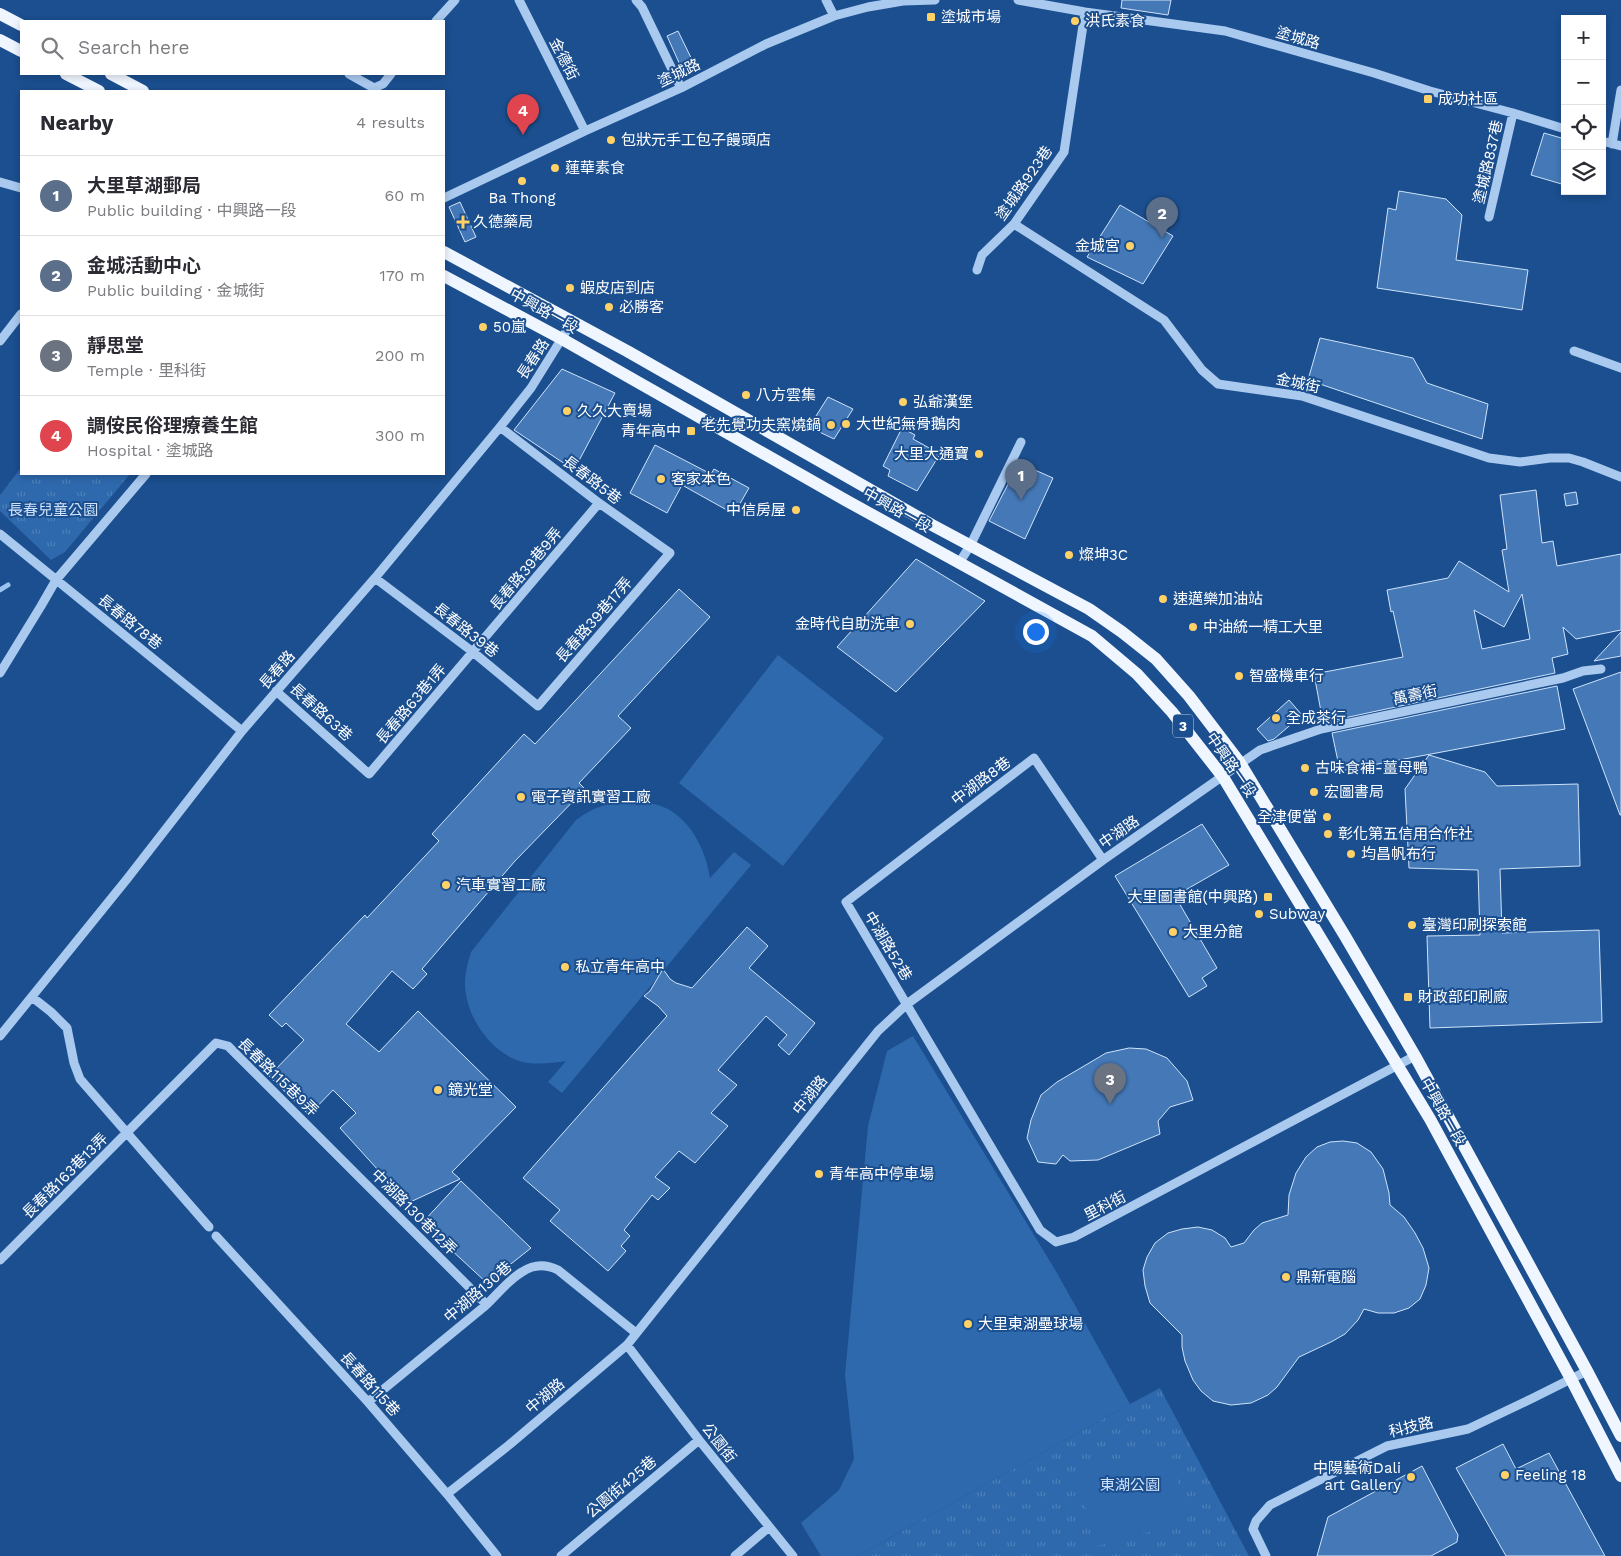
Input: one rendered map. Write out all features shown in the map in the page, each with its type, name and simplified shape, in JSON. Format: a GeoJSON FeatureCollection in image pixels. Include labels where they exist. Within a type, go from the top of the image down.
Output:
{"type":"FeatureCollection","features":[{"type":"Feature","properties":{"kind":"main road"},"geometry":{"type":"LineString","coordinates":[[0,14],[20,24]]}},
{"type":"Feature","properties":{"kind":"main road"},"geometry":{"type":"LineString","coordinates":[[0,40],[20,50]]}},
{"type":"Feature","properties":{"kind":"main road"},"geometry":{"type":"LineString","coordinates":[[68,75],[97,90]]}},
{"type":"Feature","properties":{"kind":"main road"},"geometry":{"type":"LineString","coordinates":[[113,75],[141,90]]}},
{"type":"Feature","properties":{"kind":"main road","name":"中興路一段"},"geometry":{"type":"LineString","coordinates":[[445,253],[627,351],[970,546],[1089,609],[1122,632],[1156,660],[1189,696],[1240,763],[1345,936],[1415,1056],[1621,1436]]}},
{"type":"Feature","properties":{"kind":"main road","name":"中興路一段"},"geometry":{"type":"LineString","coordinates":[[445,277],[562,340],[847,502],[1092,636],[1137,674],[1172,712],[1223,776],[1430,1118],[1571,1379],[1621,1476]]}},
{"type":"Feature","properties":{"kind":"street"},"geometry":{"type":"LineString","coordinates":[[437,20],[455,0]]}},
{"type":"Feature","properties":{"kind":"street","name":"金德街"},"geometry":{"type":"LineString","coordinates":[[519,0],[585,131]]}},
{"type":"Feature","properties":{"kind":"street"},"geometry":{"type":"LineString","coordinates":[[636,0],[642,7],[682,88]]}},
{"type":"Feature","properties":{"kind":"street"},"geometry":{"type":"LineString","coordinates":[[826,0],[834,16]]}},
{"type":"Feature","properties":{"kind":"street","name":"塗城路"},"geometry":{"type":"LineString","coordinates":[[445,198],[585,131],[682,88],[766,44],[834,16],[868,6],[903,1],[935,0]]}},
{"type":"Feature","properties":{"kind":"street","name":"塗城路"},"geometry":{"type":"LineString","coordinates":[[1018,0],[1085,12],[1226,31],[1561,128]]}},
{"type":"Feature","properties":{"kind":"street","name":"塗城路923巷"},"geometry":{"type":"LineString","coordinates":[[977,270],[982,255],[1014,224],[1064,152],[1085,12]]}},
{"type":"Feature","properties":{"kind":"street"},"geometry":{"type":"LineString","coordinates":[[351,75],[374,88],[383,84],[390,75]]}},
{"type":"Feature","properties":{"kind":"street"},"geometry":{"type":"LineString","coordinates":[[1616,145],[1621,90]]}},
{"type":"Feature","properties":{"kind":"street","name":"塗城路837巷"},"geometry":{"type":"LineString","coordinates":[[1489,217],[1513,113]]}},
{"type":"Feature","properties":{"kind":"street"},"geometry":{"type":"LineString","coordinates":[[0,182],[20,188]]}},
{"type":"Feature","properties":{"kind":"street","name":"金城街"},"geometry":{"type":"LineString","coordinates":[[1014,224],[1164,320],[1202,370],[1218,384],[1302,396],[1489,458],[1520,462],[1550,458],[1569,458],[1621,478]]}},
{"type":"Feature","properties":{"kind":"street"},"geometry":{"type":"LineString","coordinates":[[0,341],[20,315]]}},
{"type":"Feature","properties":{"kind":"street","name":"長春路"},"geometry":{"type":"LineString","coordinates":[[0,1036],[127,879],[242,731],[375,578],[500,427],[531,388],[572,322]]}},
{"type":"Feature","properties":{"kind":"street"},"geometry":{"type":"LineString","coordinates":[[1574,351],[1621,368]]}},
{"type":"Feature","properties":{"kind":"street","name":"長春路5巷"},"geometry":{"type":"LineString","coordinates":[[500,427],[599,503],[670,553]]}},
{"type":"Feature","properties":{"kind":"street"},"geometry":{"type":"LineString","coordinates":[[959,563],[970,546],[1021,442]]}},
{"type":"Feature","properties":{"kind":"street"},"geometry":{"type":"LineString","coordinates":[[0,673],[56,580],[145,475]]}},
{"type":"Feature","properties":{"kind":"street","name":"長春路39巷9弄"},"geometry":{"type":"LineString","coordinates":[[473,652],[599,503]]}},
{"type":"Feature","properties":{"kind":"street","name":"長春路78巷"},"geometry":{"type":"LineString","coordinates":[[0,534],[242,731]]}},
{"type":"Feature","properties":{"kind":"street","name":"長春路39巷17弄"},"geometry":{"type":"LineString","coordinates":[[538,706],[670,553]]}},
{"type":"Feature","properties":{"kind":"street","name":"長春路39巷"},"geometry":{"type":"LineString","coordinates":[[375,578],[473,652],[538,706]]}},
{"type":"Feature","properties":{"kind":"street","name":"長春路63巷1弄"},"geometry":{"type":"LineString","coordinates":[[369,774],[473,652]]}},
{"type":"Feature","properties":{"kind":"street","name":"萬壽街"},"geometry":{"type":"LineString","coordinates":[[1240,763],[1260,750],[1321,729],[1563,678],[1583,671],[1601,669]]}},
{"type":"Feature","properties":{"kind":"street","name":"長春路63巷"},"geometry":{"type":"LineString","coordinates":[[276,691],[369,774]]}},
{"type":"Feature","properties":{"kind":"street","name":"中湖路8巷"},"geometry":{"type":"LineString","coordinates":[[846,902],[1034,758],[1102,860]]}},
{"type":"Feature","properties":{"kind":"street","name":"中湖路"},"geometry":{"type":"LineString","coordinates":[[447,1494],[509,1445],[627,1345],[878,1031],[907,1004],[1102,860],[1240,763]]}},
{"type":"Feature","properties":{"kind":"street","name":"中湖路52巷"},"geometry":{"type":"LineString","coordinates":[[846,902],[907,1004]]}},
{"type":"Feature","properties":{"kind":"street"},"geometry":{"type":"LineString","coordinates":[[32,997],[67,1028],[74,1063],[80,1079],[128,1132],[208,1227]]}},
{"type":"Feature","properties":{"kind":"street","name":"里科街"},"geometry":{"type":"LineString","coordinates":[[907,1004],[1040,1230],[1056,1242],[1074,1238],[1415,1056]]}},
{"type":"Feature","properties":{"kind":"street","name":"長春路115巷9弄"},"geometry":{"type":"LineString","coordinates":[[128,1132],[216,1043],[228,1046],[321,1139]]}},
{"type":"Feature","properties":{"kind":"street","name":"長春路163巷13弄"},"geometry":{"type":"LineString","coordinates":[[0,1260],[128,1132]]}},
{"type":"Feature","properties":{"kind":"street","name":"中湖路130巷12弄"},"geometry":{"type":"LineString","coordinates":[[321,1139],[486,1304]]}},
{"type":"Feature","properties":{"kind":"street","name":"長春路115巷"},"geometry":{"type":"LineString","coordinates":[[216,1236],[368,1402],[497,1556]]}},
{"type":"Feature","properties":{"kind":"street","name":"中湖路130巷"},"geometry":{"type":"LineString","coordinates":[[368,1402],[522,1272],[542,1265],[558,1270],[636,1333]]}},
{"type":"Feature","properties":{"kind":"street","name":"公園街"},"geometry":{"type":"LineString","coordinates":[[627,1345],[699,1440],[793,1556]]}},
{"type":"Feature","properties":{"kind":"street","name":"科技路"},"geometry":{"type":"LineString","coordinates":[[1266,1556],[1253,1529],[1256,1521],[1270,1505],[1387,1446],[1468,1429],[1587,1371]]}},
{"type":"Feature","properties":{"kind":"street","name":"公園街425巷"},"geometry":{"type":"LineString","coordinates":[[561,1556],[699,1440]]}},
{"type":"Feature","properties":{"kind":"street"},"geometry":{"type":"LineString","coordinates":[[734,1556],[769,1528]]}},
{"type":"Feature","properties":{"kind":"green space","name":"長春兒童公園"},"geometry":{"type":"Polygon","coordinates":[[[20,469],[20,475],[129,475],[65,552],[51,560],[0,511],[0,495],[20,469]]]}},
{"type":"Feature","properties":{"kind":"green space"},"geometry":{"type":"Polygon","coordinates":[[[778,655],[884,738],[783,866],[679,783],[778,655]]]}},
{"type":"Feature","properties":{"kind":"green space"},"geometry":{"type":"Polygon","coordinates":[[[626,801],[644,802],[661,806],[680,818],[695,836],[705,856],[710,878],[734,852],[751,865],[562,1093],[548,1082],[566,1061],[539,1064],[511,1058],[500,1051],[482,1032],[475,1020],[466,996],[467,968],[471,952],[576,820],[600,807],[626,801]]]}},
{"type":"Feature","properties":{"kind":"green space","name":"大里東湖壘球場"},"geometry":{"type":"Polygon","coordinates":[[[913,1036],[1057,1273],[1130,1404],[857,1556],[821,1556],[801,1523],[839,1490],[854,1459],[845,1375],[868,1126],[887,1051],[913,1036]]]}},
{"type":"Feature","properties":{"kind":"green space","name":"東湖公園"},"geometry":{"type":"Polygon","coordinates":[[[1160,1388],[1249,1556],[857,1556],[1130,1404],[1160,1388]]]}},
{"type":"Feature","properties":{"kind":"green space"},"geometry":{"type":"Polygon","coordinates":[[[1167,1445],[1188,1521],[1097,1546],[1076,1471],[1167,1445]]]}},
{"type":"Feature","properties":{"kind":"building"},"geometry":{"type":"Polygon","coordinates":[[[1122,0],[1171,0],[1168,15],[1121,8],[1122,0]]]}},
{"type":"Feature","properties":{"kind":"building"},"geometry":{"type":"Polygon","coordinates":[[[678,31],[697,70],[685,76],[667,36],[678,31]]]}},
{"type":"Feature","properties":{"kind":"building"},"geometry":{"type":"Polygon","coordinates":[[[1544,133],[1561,138],[1561,184],[1531,175],[1544,133]]]}},
{"type":"Feature","properties":{"kind":"building"},"geometry":{"type":"Polygon","coordinates":[[[1399,191],[1446,199],[1462,215],[1456,260],[1528,270],[1522,310],[1377,288],[1388,208],[1396,210],[1399,191]]]}},
{"type":"Feature","properties":{"kind":"building","name":"久德藥局"},"geometry":{"type":"Polygon","coordinates":[[[460,202],[476,237],[465,242],[449,207],[460,202]]]}},
{"type":"Feature","properties":{"kind":"building","name":"金城宮"},"geometry":{"type":"Polygon","coordinates":[[[1120,205],[1173,236],[1143,284],[1087,257],[1120,205]]]}},
{"type":"Feature","properties":{"kind":"building"},"geometry":{"type":"Polygon","coordinates":[[[1320,338],[1413,358],[1427,383],[1488,404],[1482,439],[1308,380],[1320,338]]]}},
{"type":"Feature","properties":{"kind":"building","name":"久久大賣場"},"geometry":{"type":"Polygon","coordinates":[[[562,369],[615,393],[574,470],[514,430],[562,369]]]}},
{"type":"Feature","properties":{"kind":"building"},"geometry":{"type":"Polygon","coordinates":[[[828,397],[853,409],[834,439],[809,427],[828,397]]]}},
{"type":"Feature","properties":{"kind":"building"},"geometry":{"type":"Polygon","coordinates":[[[902,428],[915,435],[913,439],[940,454],[917,491],[888,476],[890,470],[883,466],[902,428]]]}},
{"type":"Feature","properties":{"kind":"building"},"geometry":{"type":"Polygon","coordinates":[[[655,445],[711,474],[714,469],[749,488],[734,514],[682,485],[667,513],[630,493],[655,445]]]}},
{"type":"Feature","properties":{"kind":"building"},"geometry":{"type":"Polygon","coordinates":[[[1019,463],[1053,478],[1025,539],[989,521],[1019,463]]]}},
{"type":"Feature","properties":{"kind":"building"},"geometry":{"type":"Polygon","coordinates":[[[1536,490],[1542,543],[1553,541],[1557,566],[1621,554],[1621,630],[1576,639],[1563,627],[1568,654],[1552,658],[1555,673],[1330,721],[1329,715],[1322,717],[1314,674],[1403,657],[1387,590],[1448,578],[1459,561],[1509,592],[1502,550],[1507,549],[1500,495],[1536,490]],[[1522,594],[1504,627],[1474,610],[1482,649],[1530,639],[1522,594]]]}},
{"type":"Feature","properties":{"kind":"building"},"geometry":{"type":"Polygon","coordinates":[[[1576,492],[1578,504],[1566,506],[1564,494],[1576,492]]]}},
{"type":"Feature","properties":{"kind":"building","name":"金時代自助洗車"},"geometry":{"type":"Polygon","coordinates":[[[916,559],[985,601],[896,692],[837,647],[916,559]]]}},
{"type":"Feature","properties":{"kind":"building"},"geometry":{"type":"Polygon","coordinates":[[[679,589],[710,617],[618,716],[631,728],[579,783],[585,789],[515,861],[422,969],[427,974],[413,989],[392,971],[346,1024],[379,1052],[418,1011],[516,1107],[452,1172],[460,1179],[408,1203],[340,1128],[356,1113],[333,1090],[309,1115],[269,1076],[304,1040],[286,1023],[282,1027],[269,1015],[365,915],[367,918],[439,841],[432,834],[524,734],[535,744],[679,589]]]}},
{"type":"Feature","properties":{"kind":"building"},"geometry":{"type":"Polygon","coordinates":[[[1621,632],[1621,656],[1594,661],[1621,632]]]}},
{"type":"Feature","properties":{"kind":"building"},"geometry":{"type":"Polygon","coordinates":[[[1621,672],[1621,815],[1620,815],[1573,689],[1621,672]]]}},
{"type":"Feature","properties":{"kind":"building"},"geometry":{"type":"Polygon","coordinates":[[[1557,686],[1565,729],[1340,771],[1332,733],[1557,686]]]}},
{"type":"Feature","properties":{"kind":"building"},"geometry":{"type":"Polygon","coordinates":[[[1289,700],[1302,715],[1274,739],[1268,741],[1257,729],[1289,700]]]}},
{"type":"Feature","properties":{"kind":"building"},"geometry":{"type":"Polygon","coordinates":[[[1429,755],[1485,772],[1497,786],[1578,784],[1580,866],[1500,869],[1502,933],[1599,930],[1602,1022],[1430,1028],[1427,936],[1480,935],[1478,870],[1409,868],[1405,789],[1429,755]]]}},
{"type":"Feature","properties":{"kind":"building","name":"大里分館"},"geometry":{"type":"Polygon","coordinates":[[[1202,824],[1229,865],[1175,896],[1217,968],[1202,978],[1207,986],[1189,997],[1115,876],[1202,824]]]}},
{"type":"Feature","properties":{"kind":"building"},"geometry":{"type":"Polygon","coordinates":[[[747,927],[768,946],[749,968],[815,1023],[789,1055],[778,1045],[787,1035],[766,1016],[718,1070],[737,1085],[711,1113],[728,1126],[695,1163],[679,1151],[655,1177],[670,1188],[658,1200],[652,1195],[624,1230],[630,1236],[621,1246],[626,1251],[608,1271],[550,1221],[560,1210],[523,1178],[667,1016],[658,1006],[644,996],[650,991],[663,969],[670,979],[676,983],[692,988],[747,927]]]}},
{"type":"Feature","properties":{"kind":"building"},"geometry":{"type":"Polygon","coordinates":[[[1129,1048],[1146,1049],[1167,1058],[1187,1081],[1193,1100],[1170,1107],[1158,1121],[1160,1134],[1098,1160],[1070,1161],[1063,1155],[1056,1164],[1038,1162],[1027,1138],[1031,1120],[1041,1095],[1057,1082],[1106,1053],[1129,1048]]]}},
{"type":"Feature","properties":{"kind":"building","name":"鼎新電腦"},"geometry":{"type":"Polygon","coordinates":[[[1330,1142],[1357,1143],[1371,1152],[1383,1169],[1390,1205],[1404,1217],[1423,1248],[1429,1268],[1426,1285],[1420,1299],[1409,1308],[1394,1313],[1378,1313],[1364,1309],[1358,1320],[1345,1334],[1299,1357],[1277,1387],[1268,1395],[1251,1403],[1231,1405],[1213,1401],[1201,1391],[1193,1380],[1185,1361],[1182,1335],[1150,1303],[1143,1270],[1147,1257],[1155,1243],[1168,1233],[1182,1229],[1198,1227],[1212,1230],[1225,1238],[1231,1247],[1244,1243],[1262,1223],[1288,1215],[1289,1195],[1296,1173],[1306,1157],[1317,1147],[1330,1142]]]}},
{"type":"Feature","properties":{"kind":"building"},"geometry":{"type":"Polygon","coordinates":[[[461,1181],[531,1248],[487,1283],[422,1223],[461,1181]]]}},
{"type":"Feature","properties":{"kind":"building"},"geometry":{"type":"Polygon","coordinates":[[[1503,1444],[1516,1469],[1549,1453],[1605,1556],[1506,1556],[1456,1468],[1503,1444]]]}},
{"type":"Feature","properties":{"kind":"building"},"geometry":{"type":"Polygon","coordinates":[[[1422,1466],[1458,1535],[1457,1542],[1431,1556],[1317,1556],[1328,1517],[1422,1466]]]}},
{"type":"Feature","properties":{"kind":"waterway"},"geometry":{"type":"LineString","coordinates":[[0,590],[8,585]]}},
{"type":"Feature","properties":{"kind":"place","name":"塗城市場"},"geometry":{"type":"Point","coordinates":[931,17]}},
{"type":"Feature","properties":{"kind":"place","name":"洪氏素食"},"geometry":{"type":"Point","coordinates":[1075,21]}},
{"type":"Feature","properties":{"kind":"place","name":"成功社區"},"geometry":{"type":"Point","coordinates":[1428,99]}},
{"type":"Feature","properties":{"kind":"place","name":"調侒民俗理療養生館"},"geometry":{"type":"Point","coordinates":[523,135]}},
{"type":"Feature","properties":{"kind":"place","name":"包狀元手工包子饅頭店"},"geometry":{"type":"Point","coordinates":[611,140]}},
{"type":"Feature","properties":{"kind":"place","name":"蓮華素食"},"geometry":{"type":"Point","coordinates":[555,168]}},
{"type":"Feature","properties":{"kind":"place","name":"Ba Thong"},"geometry":{"type":"Point","coordinates":[522,181]}},
{"type":"Feature","properties":{"kind":"place","name":"久德藥局"},"geometry":{"type":"Point","coordinates":[463,222]}},
{"type":"Feature","properties":{"kind":"place","name":"金城活動中心"},"geometry":{"type":"Point","coordinates":[1162,238]}},
{"type":"Feature","properties":{"kind":"place","name":"金城宮"},"geometry":{"type":"Point","coordinates":[1130,246]}},
{"type":"Feature","properties":{"kind":"place","name":"蝦皮店到店"},"geometry":{"type":"Point","coordinates":[570,288]}},
{"type":"Feature","properties":{"kind":"place","name":"必勝客"},"geometry":{"type":"Point","coordinates":[609,307]}},
{"type":"Feature","properties":{"kind":"place","name":"50嵐"},"geometry":{"type":"Point","coordinates":[483,327]}},
{"type":"Feature","properties":{"kind":"place","name":"八方雲集"},"geometry":{"type":"Point","coordinates":[746,395]}},
{"type":"Feature","properties":{"kind":"place","name":"弘爺漢堡"},"geometry":{"type":"Point","coordinates":[903,402]}},
{"type":"Feature","properties":{"kind":"place","name":"久久大賣場"},"geometry":{"type":"Point","coordinates":[567,411]}},
{"type":"Feature","properties":{"kind":"place","name":"大世紀無骨鵝肉"},"geometry":{"type":"Point","coordinates":[846,424]}},
{"type":"Feature","properties":{"kind":"place","name":"老先覺功夫窯燒鍋"},"geometry":{"type":"Point","coordinates":[831,425]}},
{"type":"Feature","properties":{"kind":"place","name":"青年高中"},"geometry":{"type":"Point","coordinates":[691,431]}},
{"type":"Feature","properties":{"kind":"place","name":"大里大通寶"},"geometry":{"type":"Point","coordinates":[979,454]}},
{"type":"Feature","properties":{"kind":"place","name":"客家本色"},"geometry":{"type":"Point","coordinates":[661,479]}},
{"type":"Feature","properties":{"kind":"place","name":"大里草湖郵局"},"geometry":{"type":"Point","coordinates":[1021,500]}},
{"type":"Feature","properties":{"kind":"place","name":"中信房屋"},"geometry":{"type":"Point","coordinates":[796,510]}},
{"type":"Feature","properties":{"kind":"place","name":"燦坤3C"},"geometry":{"type":"Point","coordinates":[1069,555]}},
{"type":"Feature","properties":{"kind":"place","name":"速邁樂加油站"},"geometry":{"type":"Point","coordinates":[1163,599]}},
{"type":"Feature","properties":{"kind":"place","name":"金時代自助洗車"},"geometry":{"type":"Point","coordinates":[910,624]}},
{"type":"Feature","properties":{"kind":"place","name":"中油統一精工大里"},"geometry":{"type":"Point","coordinates":[1193,627]}},
{"type":"Feature","properties":{"kind":"place","name":"智盛機車行"},"geometry":{"type":"Point","coordinates":[1239,676]}},
{"type":"Feature","properties":{"kind":"place","name":"全成茶行"},"geometry":{"type":"Point","coordinates":[1276,718]}},
{"type":"Feature","properties":{"kind":"place","name":"古味食補-薑母鴨"},"geometry":{"type":"Point","coordinates":[1305,768]}},
{"type":"Feature","properties":{"kind":"place","name":"宏圖書局"},"geometry":{"type":"Point","coordinates":[1314,792]}},
{"type":"Feature","properties":{"kind":"place","name":"電子資訊實習工廠"},"geometry":{"type":"Point","coordinates":[521,797]}},
{"type":"Feature","properties":{"kind":"place","name":"全津便當"},"geometry":{"type":"Point","coordinates":[1327,817]}},
{"type":"Feature","properties":{"kind":"place","name":"彰化第五信用合作社"},"geometry":{"type":"Point","coordinates":[1328,834]}},
{"type":"Feature","properties":{"kind":"place","name":"均昌帆布行"},"geometry":{"type":"Point","coordinates":[1351,854]}},
{"type":"Feature","properties":{"kind":"place","name":"汽車實習工廠"},"geometry":{"type":"Point","coordinates":[446,885]}},
{"type":"Feature","properties":{"kind":"place","name":"大里圖書館(中興路)"},"geometry":{"type":"Point","coordinates":[1268,897]}},
{"type":"Feature","properties":{"kind":"place","name":"Subway"},"geometry":{"type":"Point","coordinates":[1259,914]}},
{"type":"Feature","properties":{"kind":"place","name":"臺灣印刷探索館"},"geometry":{"type":"Point","coordinates":[1412,925]}},
{"type":"Feature","properties":{"kind":"place","name":"大里分館"},"geometry":{"type":"Point","coordinates":[1173,932]}},
{"type":"Feature","properties":{"kind":"place","name":"私立青年高中"},"geometry":{"type":"Point","coordinates":[565,967]}},
{"type":"Feature","properties":{"kind":"place","name":"財政部印刷廠"},"geometry":{"type":"Point","coordinates":[1408,997]}},
{"type":"Feature","properties":{"kind":"place","name":"鏡光堂"},"geometry":{"type":"Point","coordinates":[438,1090]}},
{"type":"Feature","properties":{"kind":"place","name":"靜思堂"},"geometry":{"type":"Point","coordinates":[1110,1104]}},
{"type":"Feature","properties":{"kind":"place","name":"青年高中停車場"},"geometry":{"type":"Point","coordinates":[819,1174]}},
{"type":"Feature","properties":{"kind":"place","name":"鼎新電腦"},"geometry":{"type":"Point","coordinates":[1286,1277]}},
{"type":"Feature","properties":{"kind":"place","name":"大里東湖壘球場"},"geometry":{"type":"Point","coordinates":[968,1324]}},
{"type":"Feature","properties":{"kind":"place","name":"Feeling 18"},"geometry":{"type":"Point","coordinates":[1505,1475]}},
{"type":"Feature","properties":{"kind":"place","name":"中陽藝術Dali art Gallery"},"geometry":{"type":"Point","coordinates":[1411,1477]}}]}
